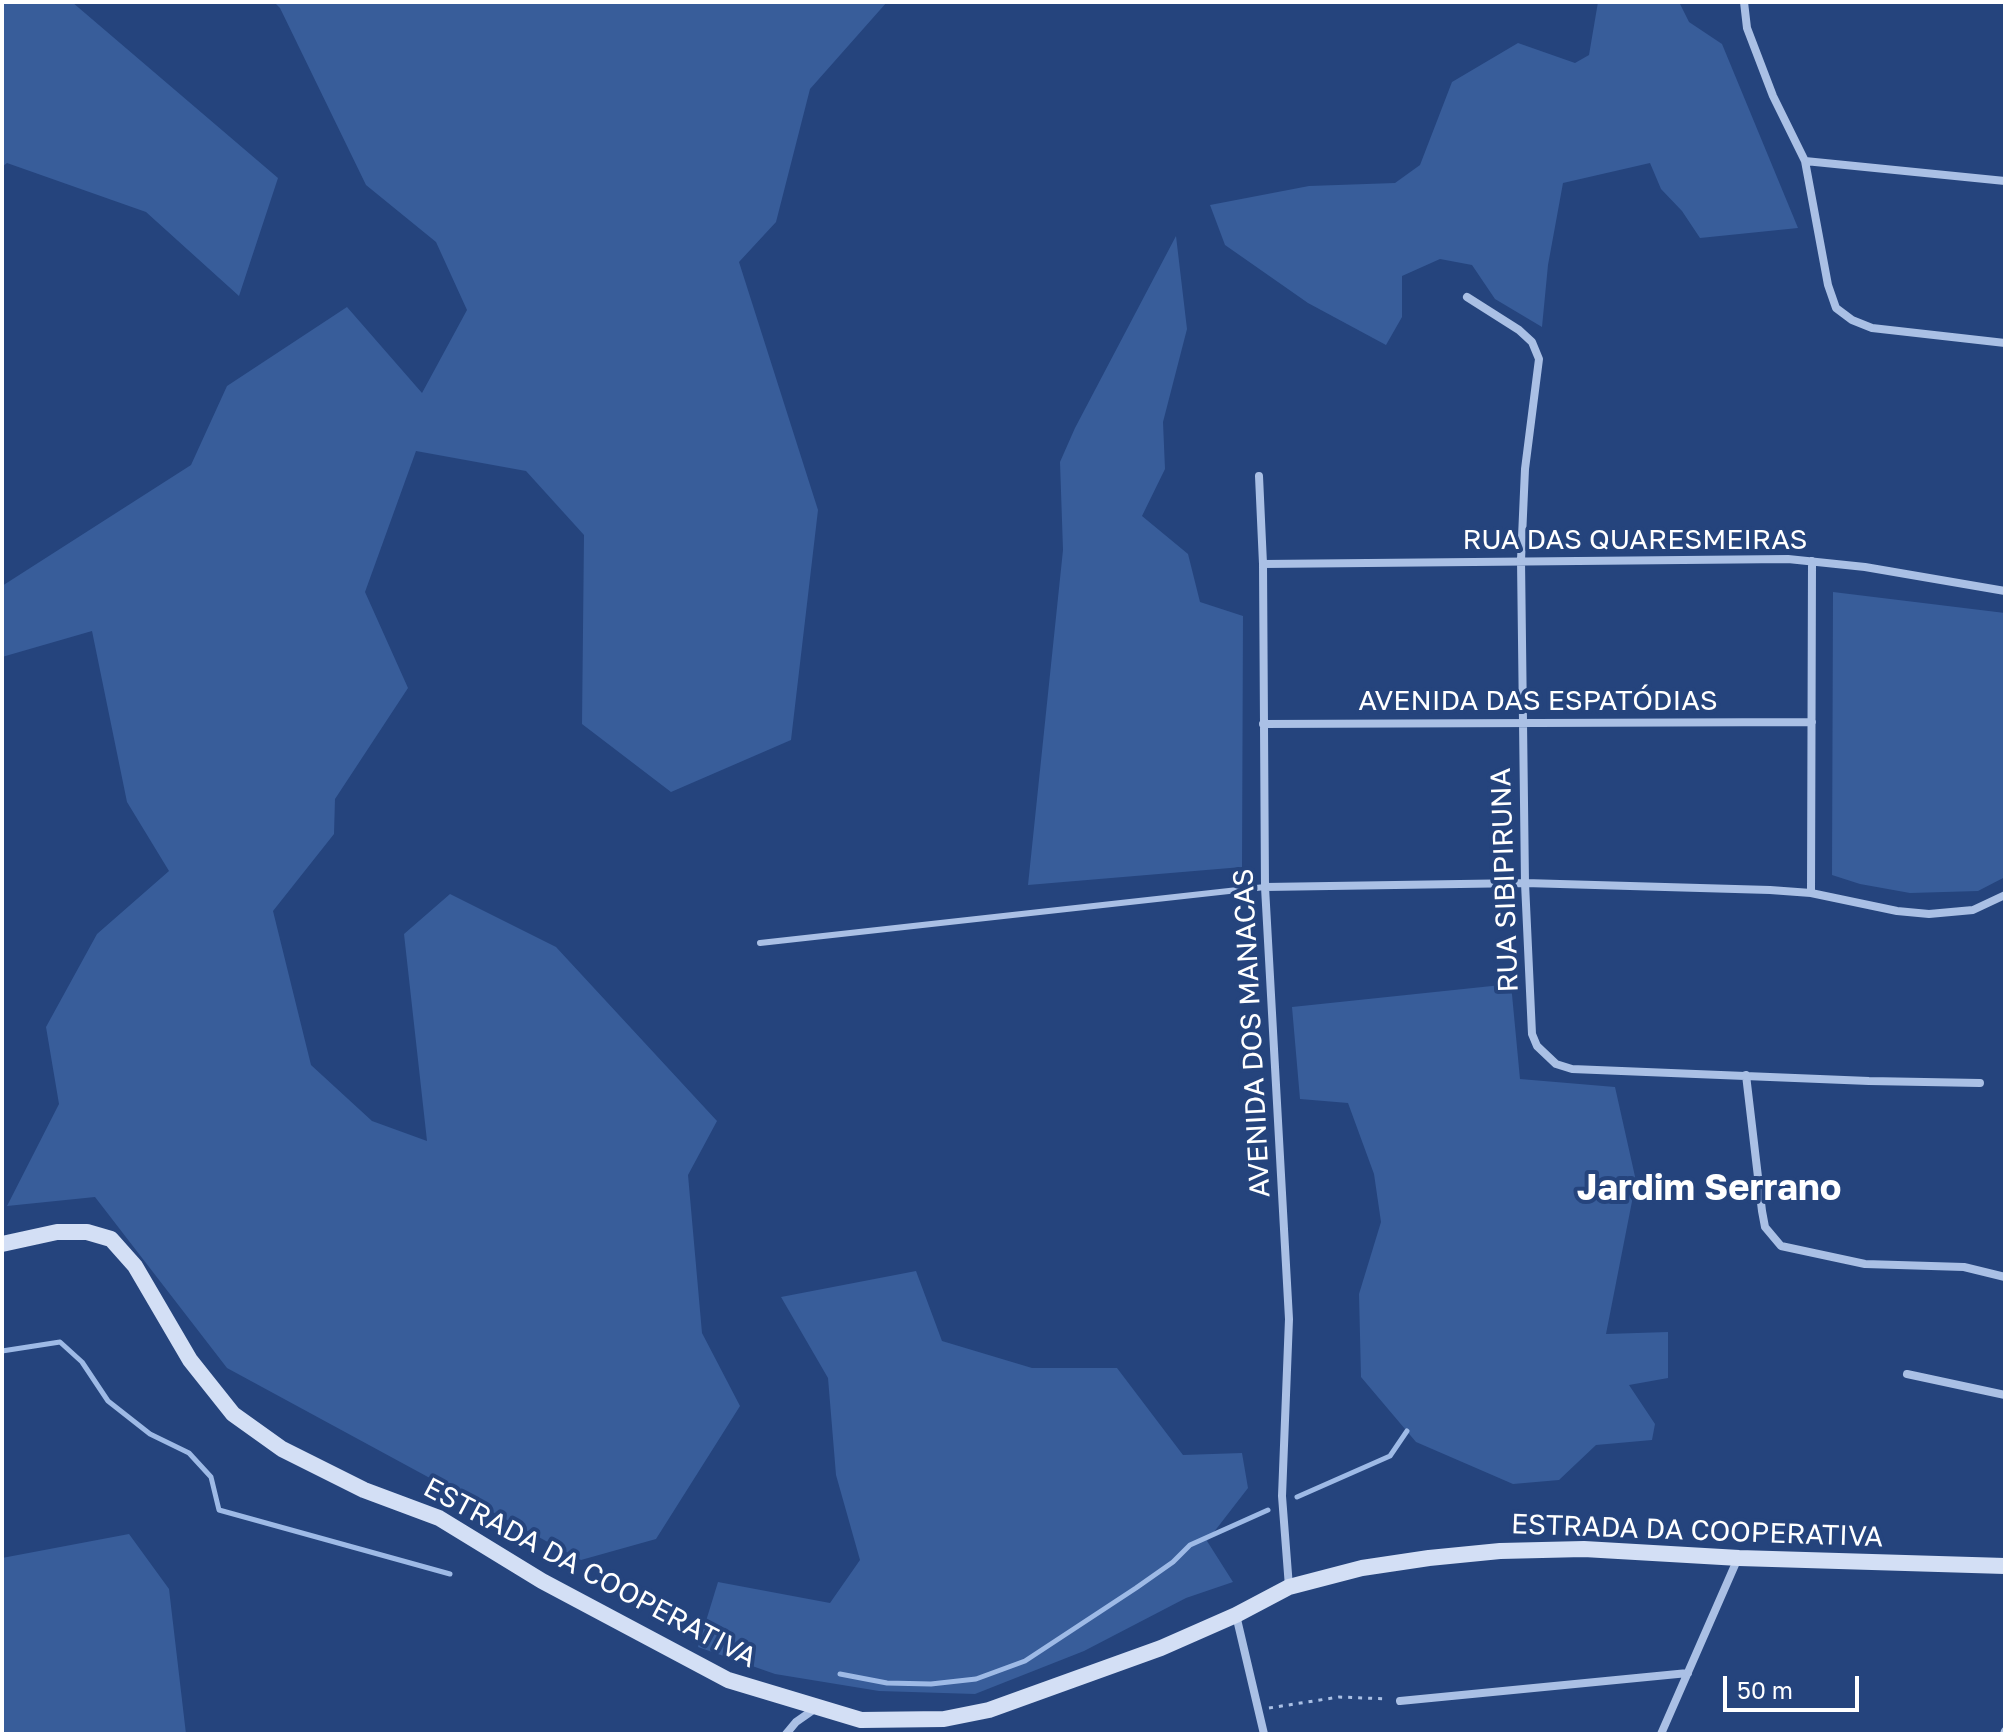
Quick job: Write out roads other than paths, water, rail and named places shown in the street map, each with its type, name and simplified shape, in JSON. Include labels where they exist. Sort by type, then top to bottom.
[{"type":"main road","name":"ESTRADA DA COOPERATIVA","points":[[2,1244],[57,1232],[87,1232],[111,1239],[135,1266],[190,1360],[233,1414],[282,1449],[364,1490],[439,1518],[542,1581],[728,1680],[861,1720],[944,1719],[989,1710],[1161,1648],[1236,1615],[1289,1587],[1362,1568],[1500,1551],[1584,1549],[1739,1558],[2005,1566]]},
{"type":"street","points":[[1744,2],[1747,28],[1773,96],[1805,161],[1828,285],[1836,308],[1843,315],[1872,328],[2005,343]]},
{"type":"street","points":[[1805,161],[2005,181]]},
{"type":"street","name":"RUA SIBIPIRUNA","points":[[1467,297],[1519,330],[1538,351],[1537,382],[1525,469],[1521,560],[1525,883],[1532,1034],[1543,1055],[1556,1064],[1572,1069],[1980,1083]]},
{"type":"street","name":"AVENIDA DOS MANACAS","points":[[1259,476],[1263,564],[1265,887],[1289,1319],[1282,1496],[1289,1587]]},
{"type":"street","name":"RUA DAS QUARESMEIRAS","points":[[1263,564],[1521,560],[1812,561],[2005,591]]},
{"type":"street","points":[[1811,893],[1812,561]]},
{"type":"street","name":"AVENIDA DAS ESPATÓDIAS","points":[[1263,724],[1812,722]]},
{"type":"street","points":[[1265,887],[1525,883],[1811,893],[1897,911],[1929,914],[1973,910],[2005,895]]},
{"type":"street","points":[[1746,1075],[1764,1219],[1772,1238],[1781,1246],[1865,1264],[1964,1267],[2005,1277]]},
{"type":"street","points":[[1907,1374],[2005,1395]]},
{"type":"street","points":[[1661,1734],[1739,1558]]},
{"type":"street","points":[[1236,1615],[1264,1734]]},
{"type":"street","points":[[1400,1701],[1688,1673]]},
{"type":"street","points":[[786,1734],[796,1722],[816,1708]]},
{"type":"lane","points":[[760,943],[1265,887]]},
{"type":"waterway","points":[[2,1351],[60,1342],[82,1362],[108,1401],[150,1434],[189,1453],[211,1477],[219,1510],[450,1574]]},
{"type":"waterway","points":[[1297,1497],[1390,1456],[1407,1431]]},
{"type":"waterway","points":[[840,1674],[887,1683],[931,1684],[976,1679],[1025,1661],[1173,1562],[1190,1545],[1268,1510]]},
{"type":"district","name":"Jardim Serrano","points":[[1709,1189]]}]
